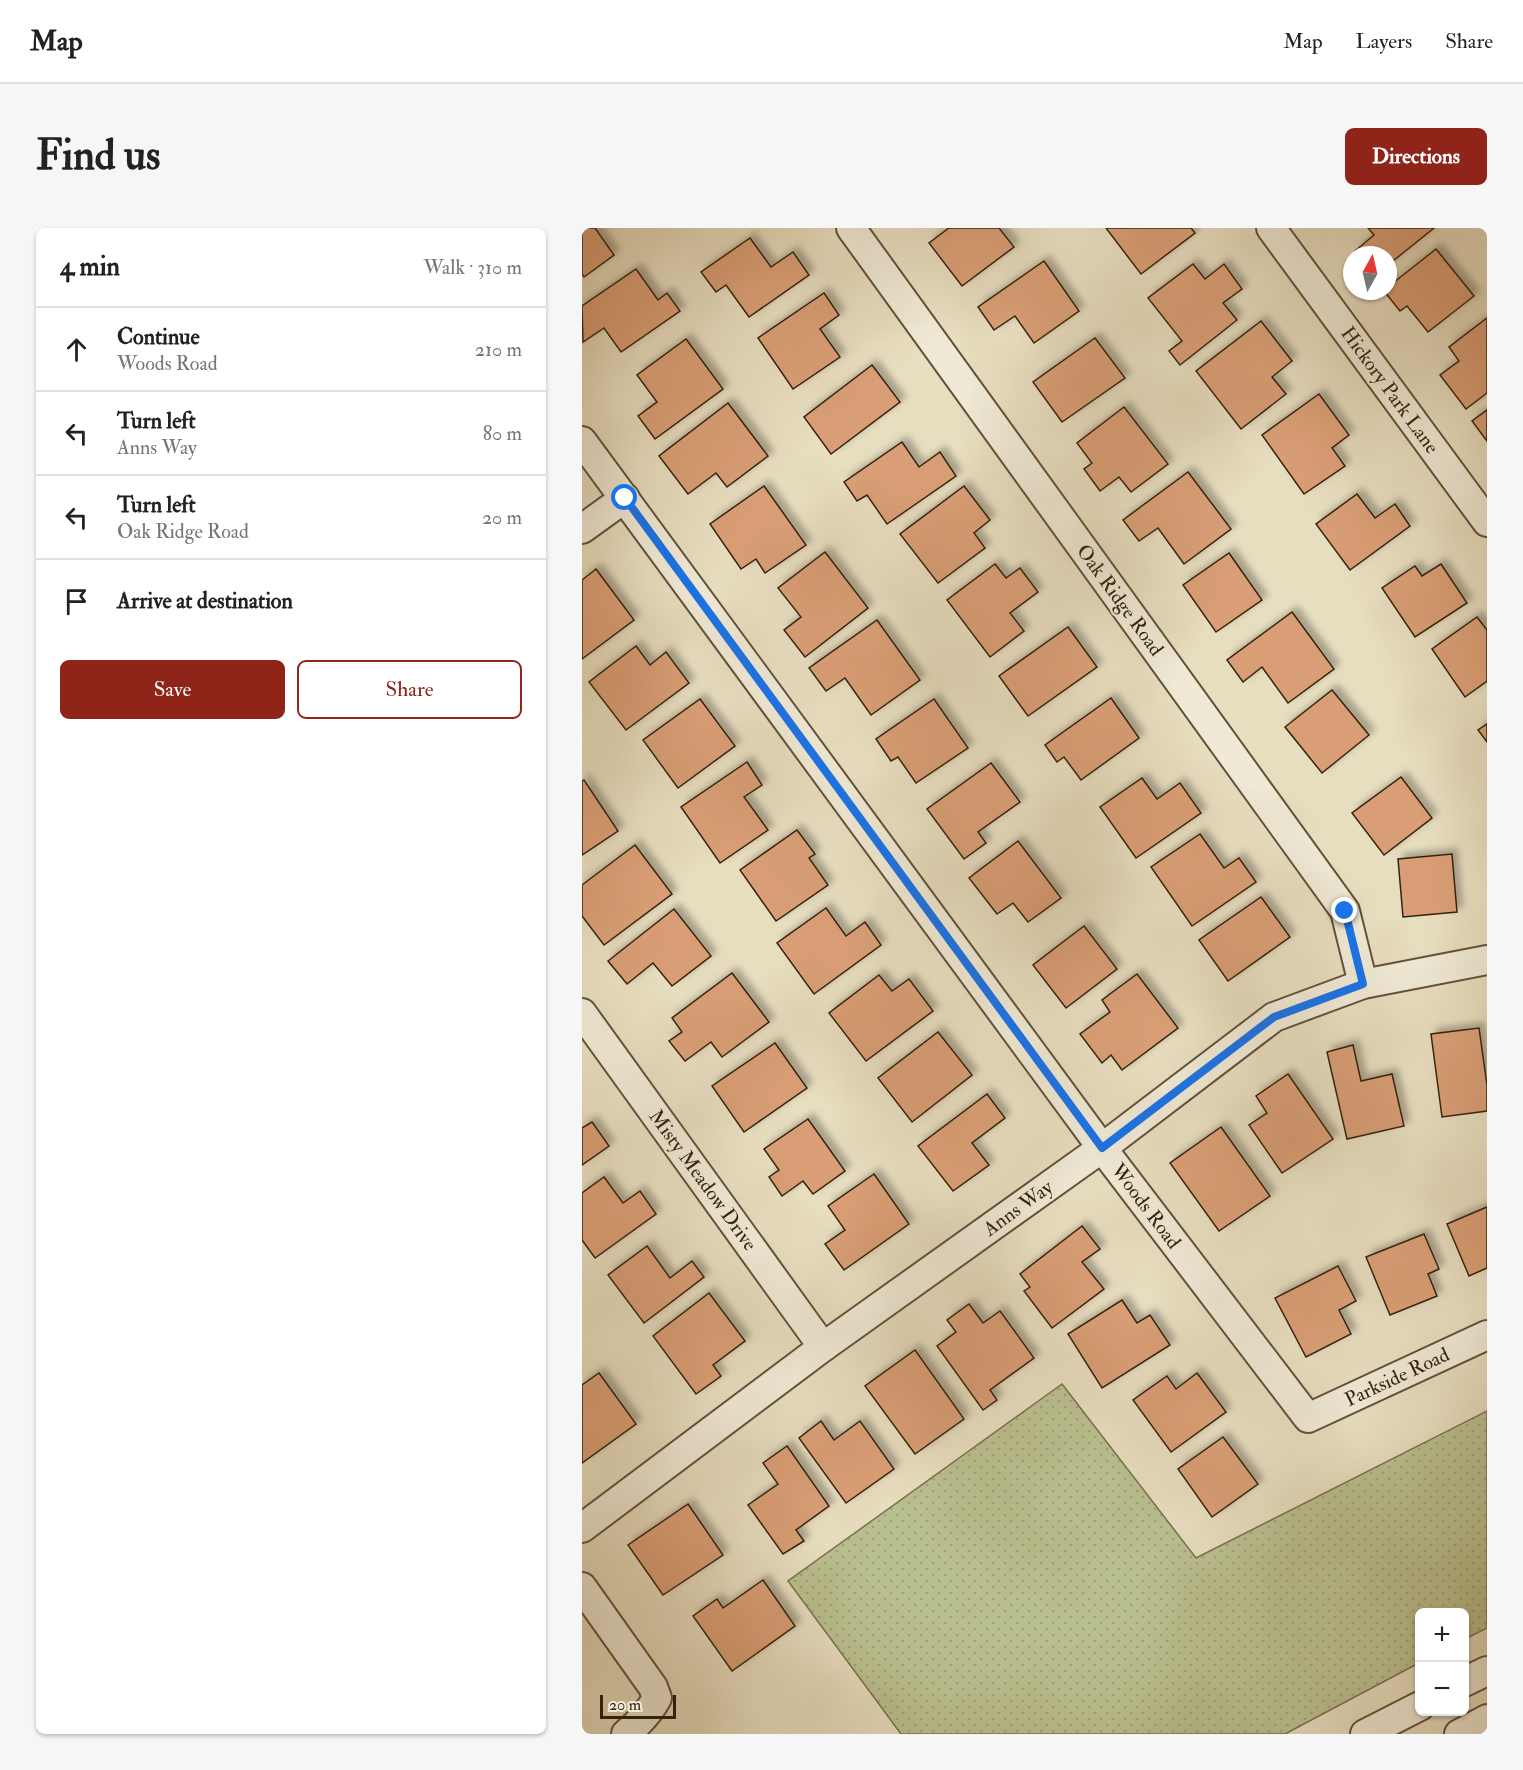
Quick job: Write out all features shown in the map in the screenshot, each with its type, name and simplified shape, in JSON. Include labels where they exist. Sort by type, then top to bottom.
[{"type":"street","name":"Oak Ridge Road","points":[[851,228],[1345,911],[1363,984]]},
{"type":"street","name":"Hickory Park Lane","points":[[1271,228],[1487,522]]},
{"type":"street","name":"Woods Road","points":[[582,441],[1102,1148],[1308,1418]]},
{"type":"street","points":[[582,529],[625,498]]},
{"type":"street","name":"Anns Way","points":[[582,1528],[823,1347],[1102,1148],[1274,1017],[1363,984],[1487,960]]},
{"type":"street","name":"Misty Meadow Drive","points":[[582,1013],[823,1347]]},
{"type":"street","name":"Parkside Road","points":[[1308,1418],[1487,1335]]},
{"type":"street","points":[[582,1587],[645,1674],[657,1698],[640,1722],[626,1734]]},
{"type":"street","points":[[1469,1680],[1487,1671]]},
{"type":"street","points":[[1365,1734],[1415,1708]]},
{"type":"street","points":[[1459,1734],[1487,1719]]},
{"type":"green space","points":[[1062,1384],[1196,1558],[1487,1411],[1487,1628],[1469,1637],[1469,1608],[1415,1608],[1415,1665],[1285,1734],[901,1734],[788,1581]]},
{"type":"building","points":[[582,228],[595,228],[614,255],[584,277],[582,274]]},
{"type":"building","points":[[949,228],[999,228],[1014,247],[962,286],[929,243]]},
{"type":"building","points":[[1106,228],[1191,228],[1195,233],[1141,274]]},
{"type":"building","points":[[1368,228],[1434,228],[1397,258],[1397,246],[1361,246],[1374,235]]},
{"type":"building","points":[[750,238],[771,267],[793,252],[809,275],[749,317],[726,285],[716,292],[701,272]]},
{"type":"building","points":[[1436,249],[1474,296],[1428,332],[1407,306],[1400,311],[1391,300],[1397,300],[1397,280]]},
{"type":"building","points":[[1044,261],[1079,311],[1034,343],[1015,316],[994,330],[978,307]]},
{"type":"building","points":[[1193,264],[1205,279],[1224,264],[1242,289],[1223,303],[1237,320],[1180,365],[1169,351],[1182,341],[1148,298]]},
{"type":"building","points":[[636,269],[658,300],[667,293],[680,311],[621,352],[604,328],[583,342],[582,306]]},
{"type":"building","points":[[824,293],[839,315],[820,329],[840,357],[793,389],[758,338]]},
{"type":"building","points":[[1487,318],[1487,393],[1466,409],[1440,375],[1459,361],[1449,347]]},
{"type":"building","points":[[1261,321],[1292,361],[1272,377],[1286,394],[1241,429],[1196,371]]},
{"type":"building","points":[[1095,338],[1125,378],[1062,422],[1033,382]]},
{"type":"building","points":[[686,339],[723,389],[655,439],[638,416],[657,402],[637,375]]},
{"type":"building","points":[[872,365],[900,402],[831,454],[804,417]]},
{"type":"building","points":[[1319,394],[1349,435],[1332,448],[1345,466],[1304,494],[1262,435]]},
{"type":"building","points":[[728,403],[768,456],[727,487],[716,473],[688,494],[659,456]]},
{"type":"building","points":[[1124,407],[1168,464],[1131,492],[1119,477],[1100,491],[1084,469],[1092,463],[1077,443]]},
{"type":"building","points":[[1487,410],[1487,441],[1472,421]]},
{"type":"building","points":[[902,442],[919,467],[940,452],[956,476],[887,524],[867,495],[857,501],[844,482]]},
{"type":"building","points":[[1188,472],[1231,529],[1184,564],[1158,528],[1139,541],[1123,520]]},
{"type":"building","points":[[764,486],[806,545],[765,573],[756,559],[741,569],[710,524]]},
{"type":"building","points":[[964,486],[990,520],[974,533],[985,548],[938,583],[900,534]]},
{"type":"building","points":[[1357,494],[1375,518],[1395,504],[1410,526],[1350,570],[1316,524]]},
{"type":"building","points":[[825,552],[868,608],[805,657],[784,630],[801,617],[778,588]]},
{"type":"building","points":[[1229,553],[1262,600],[1216,632],[1183,585]]},
{"type":"building","points":[[995,564],[1006,578],[1020,568],[1038,592],[1010,613],[1024,631],[990,657],[947,600]]},
{"type":"building","points":[[1441,564],[1467,603],[1415,637],[1382,588],[1415,566],[1422,576]]},
{"type":"building","points":[[596,569],[634,620],[582,659],[582,580]]},
{"type":"building","points":[[1292,612],[1334,669],[1288,703],[1262,667],[1243,682],[1227,660]]},
{"type":"building","points":[[1477,617],[1487,630],[1487,681],[1465,697],[1432,649]]},
{"type":"building","points":[[877,620],[920,680],[871,715],[845,678],[826,691],[809,668]]},
{"type":"building","points":[[1068,627],[1097,667],[1028,716],[999,676]]},
{"type":"building","points":[[636,646],[650,665],[666,652],[689,683],[626,730],[589,682]]},
{"type":"building","points":[[1332,690],[1369,735],[1322,773],[1285,727]]},
{"type":"building","points":[[1111,698],[1139,738],[1081,780],[1064,757],[1057,762],[1045,745]]},
{"type":"building","points":[[700,699],[735,746],[678,788],[643,740]]},
{"type":"building","points":[[934,699],[968,748],[916,783],[898,757],[891,761],[876,739]]},
{"type":"building","points":[[1487,724],[1487,742],[1478,730]]},
{"type":"building","points":[[747,762],[762,785],[744,797],[768,830],[720,863],[681,807]]},
{"type":"building","points":[[991,763],[1020,802],[978,832],[986,843],[964,859],[927,809]]},
{"type":"building","points":[[1401,777],[1432,818],[1384,855],[1352,813]]},
{"type":"building","points":[[1142,778],[1157,799],[1180,783],[1201,813],[1136,858],[1100,807]]},
{"type":"building","points":[[584,780],[618,831],[582,855],[582,781]]},
{"type":"building","points":[[797,830],[815,854],[809,858],[828,885],[776,921],[740,870]]},
{"type":"building","points":[[1200,834],[1224,868],[1239,858],[1256,882],[1192,926],[1151,867]]},
{"type":"building","points":[[1018,841],[1061,898],[1028,922],[1013,903],[997,914],[969,878]]},
{"type":"building","points":[[635,845],[672,894],[604,945],[582,916],[582,885]]},
{"type":"building","points":[[1452,854],[1457,912],[1403,917],[1398,859]]},
{"type":"building","points":[[1261,897],[1290,937],[1228,981],[1199,940]]},
{"type":"building","points":[[826,908],[846,936],[865,922],[881,945],[814,994],[777,943]]},
{"type":"building","points":[[674,909],[711,956],[672,986],[653,963],[627,984],[608,961]]},
{"type":"building","points":[[1084,926],[1117,969],[1066,1008],[1033,965]]},
{"type":"building","points":[[732,973],[769,1022],[722,1057],[711,1042],[685,1061],[669,1041],[682,1032],[672,1018]]},
{"type":"building","points":[[1137,974],[1178,1028],[1122,1070],[1111,1055],[1102,1063],[1080,1034],[1110,1012],[1102,1000]]},
{"type":"building","points":[[879,975],[892,991],[909,979],[933,1011],[866,1061],[829,1013]]},
{"type":"building","points":[[1479,1028],[1487,1085],[1487,1111],[1442,1117],[1431,1034]]},
{"type":"building","points":[[938,1032],[972,1075],[912,1122],[878,1078]]},
{"type":"building","points":[[775,1043],[807,1088],[744,1132],[712,1086]]},
{"type":"building","points":[[1353,1045],[1361,1081],[1392,1074],[1404,1126],[1347,1139],[1327,1052]]},
{"type":"building","points":[[1288,1074],[1333,1139],[1282,1173],[1249,1125],[1267,1113],[1256,1096]]},
{"type":"building","points":[[987,1094],[1005,1118],[972,1143],[989,1165],[953,1191],[918,1146]]},
{"type":"building","points":[[808,1119],[845,1171],[813,1194],[803,1181],[782,1196],[769,1177],[779,1170],[764,1149]]},
{"type":"building","points":[[592,1122],[609,1146],[582,1165],[582,1128]]},
{"type":"building","points":[[1221,1127],[1270,1196],[1219,1231],[1170,1163]]},
{"type":"building","points":[[874,1174],[909,1224],[844,1270],[825,1244],[845,1230],[828,1206]]},
{"type":"building","points":[[604,1177],[623,1203],[640,1191],[656,1214],[595,1258],[582,1240],[582,1193]]},
{"type":"building","points":[[1487,1207],[1487,1268],[1469,1276],[1447,1224]]},
{"type":"building","points":[[1082,1226],[1100,1249],[1082,1262],[1104,1289],[1052,1328],[1024,1291],[1030,1287],[1020,1274]]},
{"type":"building","points":[[1424,1234],[1439,1269],[1428,1274],[1437,1296],[1390,1315],[1366,1257]]},
{"type":"building","points":[[647,1246],[670,1278],[692,1261],[704,1277],[644,1323],[608,1275]]},
{"type":"building","points":[[1338,1266],[1356,1301],[1339,1310],[1351,1334],[1306,1357],[1275,1298]]},
{"type":"building","points":[[709,1293],[745,1341],[713,1365],[721,1376],[696,1394],[653,1336]]},
{"type":"building","points":[[1122,1300],[1137,1323],[1150,1315],[1170,1345],[1102,1388],[1068,1334]]},
{"type":"building","points":[[969,1304],[983,1323],[1000,1311],[1034,1358],[990,1390],[997,1400],[983,1410],[937,1346],[956,1332],[947,1320]]},
{"type":"building","points":[[915,1350],[964,1419],[915,1454],[865,1386]]},
{"type":"building","points":[[599,1373],[636,1424],[582,1463],[582,1385]]},
{"type":"building","points":[[1197,1373],[1226,1412],[1171,1452],[1133,1400],[1167,1376],[1176,1389]]},
{"type":"building","points":[[821,1421],[834,1440],[860,1421],[894,1469],[846,1503],[799,1438]]},
{"type":"building","points":[[1223,1437],[1258,1484],[1212,1517],[1178,1469]]},
{"type":"building","points":[[787,1446],[829,1506],[796,1530],[804,1541],[783,1554],[748,1505],[778,1484],[763,1463]]},
{"type":"building","points":[[688,1504],[723,1555],[663,1595],[628,1545]]},
{"type":"building","points":[[763,1580],[795,1626],[732,1671],[693,1616],[717,1599],[723,1608]]},
{"type":"route","points":[[625,498],[1102,1148],[1274,1017],[1363,984],[1345,911]]}]
